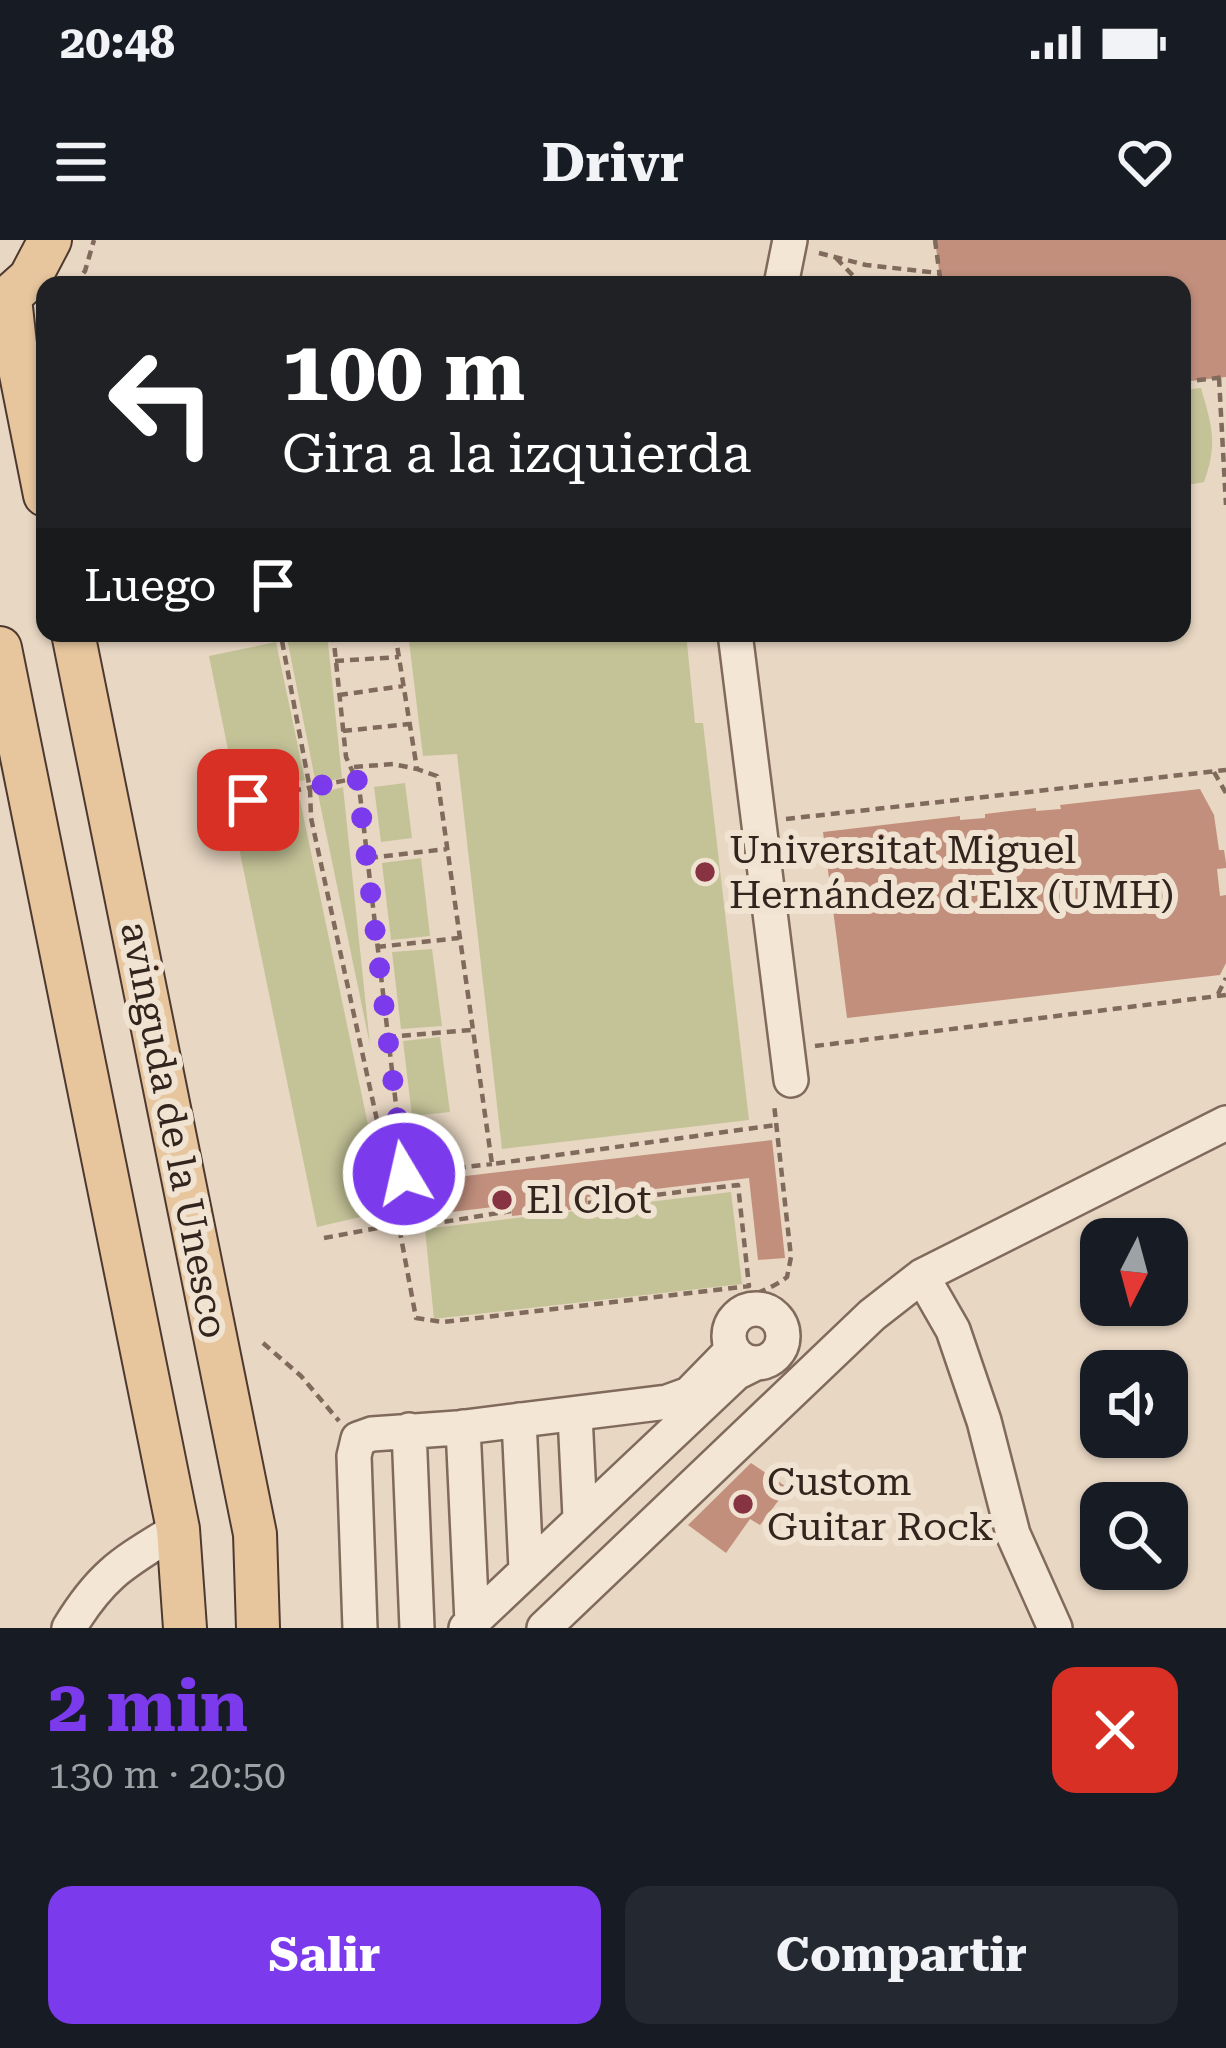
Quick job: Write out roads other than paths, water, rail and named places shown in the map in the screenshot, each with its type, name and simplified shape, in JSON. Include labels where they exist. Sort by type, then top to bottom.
[{"type":"main road","points":[[36,450],[5,302],[30,278],[50,240]]},
{"type":"main road","name":"avinguda de la Unesco","points":[[75,642],[255,1534],[258,1628]]},
{"type":"main road","name":"avinguda de la Unesco","points":[[0,648],[178,1529],[185,1628]]},
{"type":"street","points":[[786,276],[803,244]]},
{"type":"street","points":[[794,276],[803,244]]},
{"type":"street","points":[[736,642],[792,1072],[746,642]]},
{"type":"street","points":[[544,1628],[872,1315],[922,1276],[1226,1123]]},
{"type":"street","points":[[922,1276],[953,1330],[984,1421],[1013,1534],[1055,1628]]},
{"type":"street","points":[[745,1352],[802,1383]]},
{"type":"street","points":[[360,1628],[354,1456],[358,1439],[630,1408],[689,1394],[745,1352]]},
{"type":"street","points":[[469,1625],[736,1373],[745,1352]]},
{"type":"street","points":[[630,1408],[633,1468]]},
{"type":"street","points":[[575,1415],[580,1517]]},
{"type":"street","points":[[519,1420],[526,1569]]},
{"type":"street","points":[[463,1427],[469,1625]]},
{"type":"street","points":[[409,1430],[417,1628]]},
{"type":"street","points":[[69,1628],[106,1577],[133,1554],[178,1529]]},
{"type":"place","name":"Universitat Miguel Hernández d'Elx (UMH)","points":[[705,872]]},
{"type":"place","name":"El Clot","points":[[502,1200]]},
{"type":"place","name":"Custom Guitar Rock","points":[[743,1504]]}]
